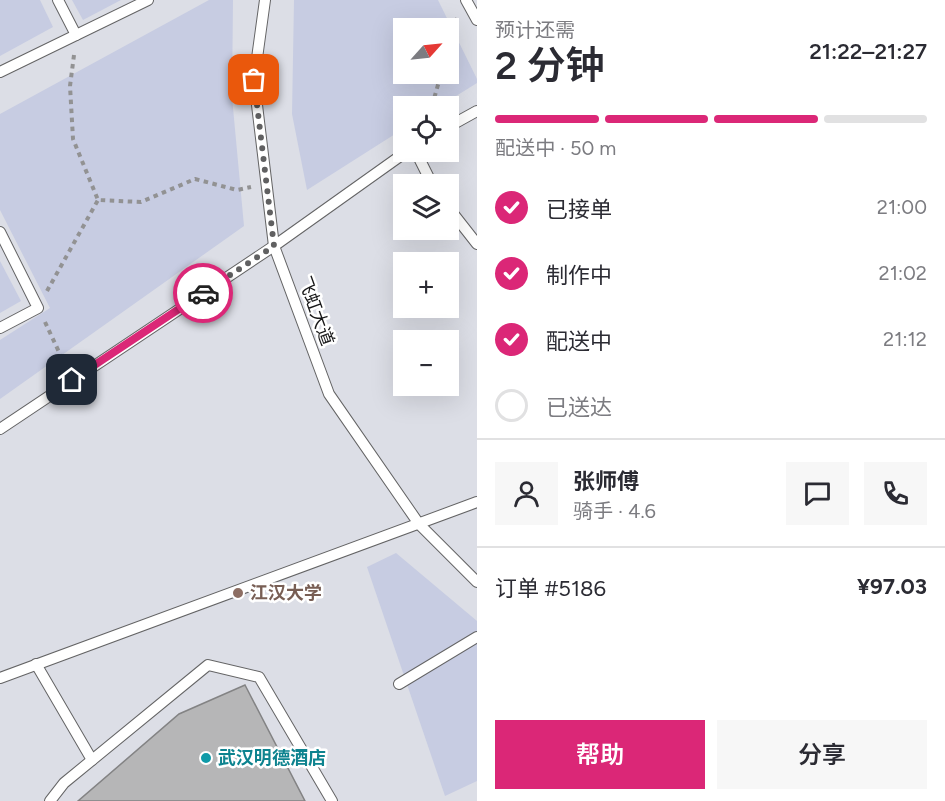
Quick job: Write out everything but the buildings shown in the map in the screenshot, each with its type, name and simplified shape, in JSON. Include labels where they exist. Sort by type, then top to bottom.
[{"type":"lane","points":[[58,0],[76,35]]},
{"type":"lane","points":[[0,72],[148,0]]},
{"type":"lane","name":"飞虹大道","points":[[265,0],[254,80],[274,246],[329,394],[419,524],[477,582]]},
{"type":"lane","points":[[466,0],[477,20]]},
{"type":"lane","points":[[459,121],[477,111]]},
{"type":"lane","points":[[0,429],[274,246],[393,161]]},
{"type":"lane","points":[[459,221],[477,244]]},
{"type":"lane","points":[[0,232],[38,308],[0,328]]},
{"type":"lane","points":[[0,678],[477,502]]},
{"type":"lane","points":[[399,684],[477,637]]},
{"type":"lane","points":[[36,664],[92,760]]},
{"type":"lane","points":[[50,801],[64,783],[208,665],[260,677],[332,801]]},
{"type":"path","points":[[456,18],[459,9]]},
{"type":"path","points":[[76,35],[70,86],[73,139],[98,200]]},
{"type":"path","points":[[98,200],[141,202],[195,178],[237,189],[267,184]]},
{"type":"path","points":[[72,380],[38,308],[98,200]]},
{"type":"shaded area","name":"江汉大学","points":[[0,0],[477,0],[477,801],[0,801]]},
{"type":"shaded area","points":[[0,0],[40,0],[53,27],[0,56]]},
{"type":"shaded area","points":[[72,0],[121,0],[83,20]]},
{"type":"shaded area","points":[[209,0],[233,0],[232,97],[244,226],[0,399],[0,340],[50,308],[0,210],[0,114]]},
{"type":"shaded area","points":[[294,0],[438,0],[447,18],[393,18],[393,84],[459,84],[459,43],[477,83],[456,96],[393,96],[393,135],[307,190],[292,114]]},
{"type":"shaded area","points":[[0,261],[21,301],[0,313]]},
{"type":"shaded area","points":[[396,553],[477,621],[477,781],[445,796],[367,567]]},
{"type":"way so far","points":[[203,293],[274,246],[254,80]]},
{"type":"place","name":"江汉大学","points":[[238,593]]},
{"type":"place","name":"武汉明德酒店","points":[[206,758]]},
{"type":"route","points":[[72,380],[203,293]]}]
